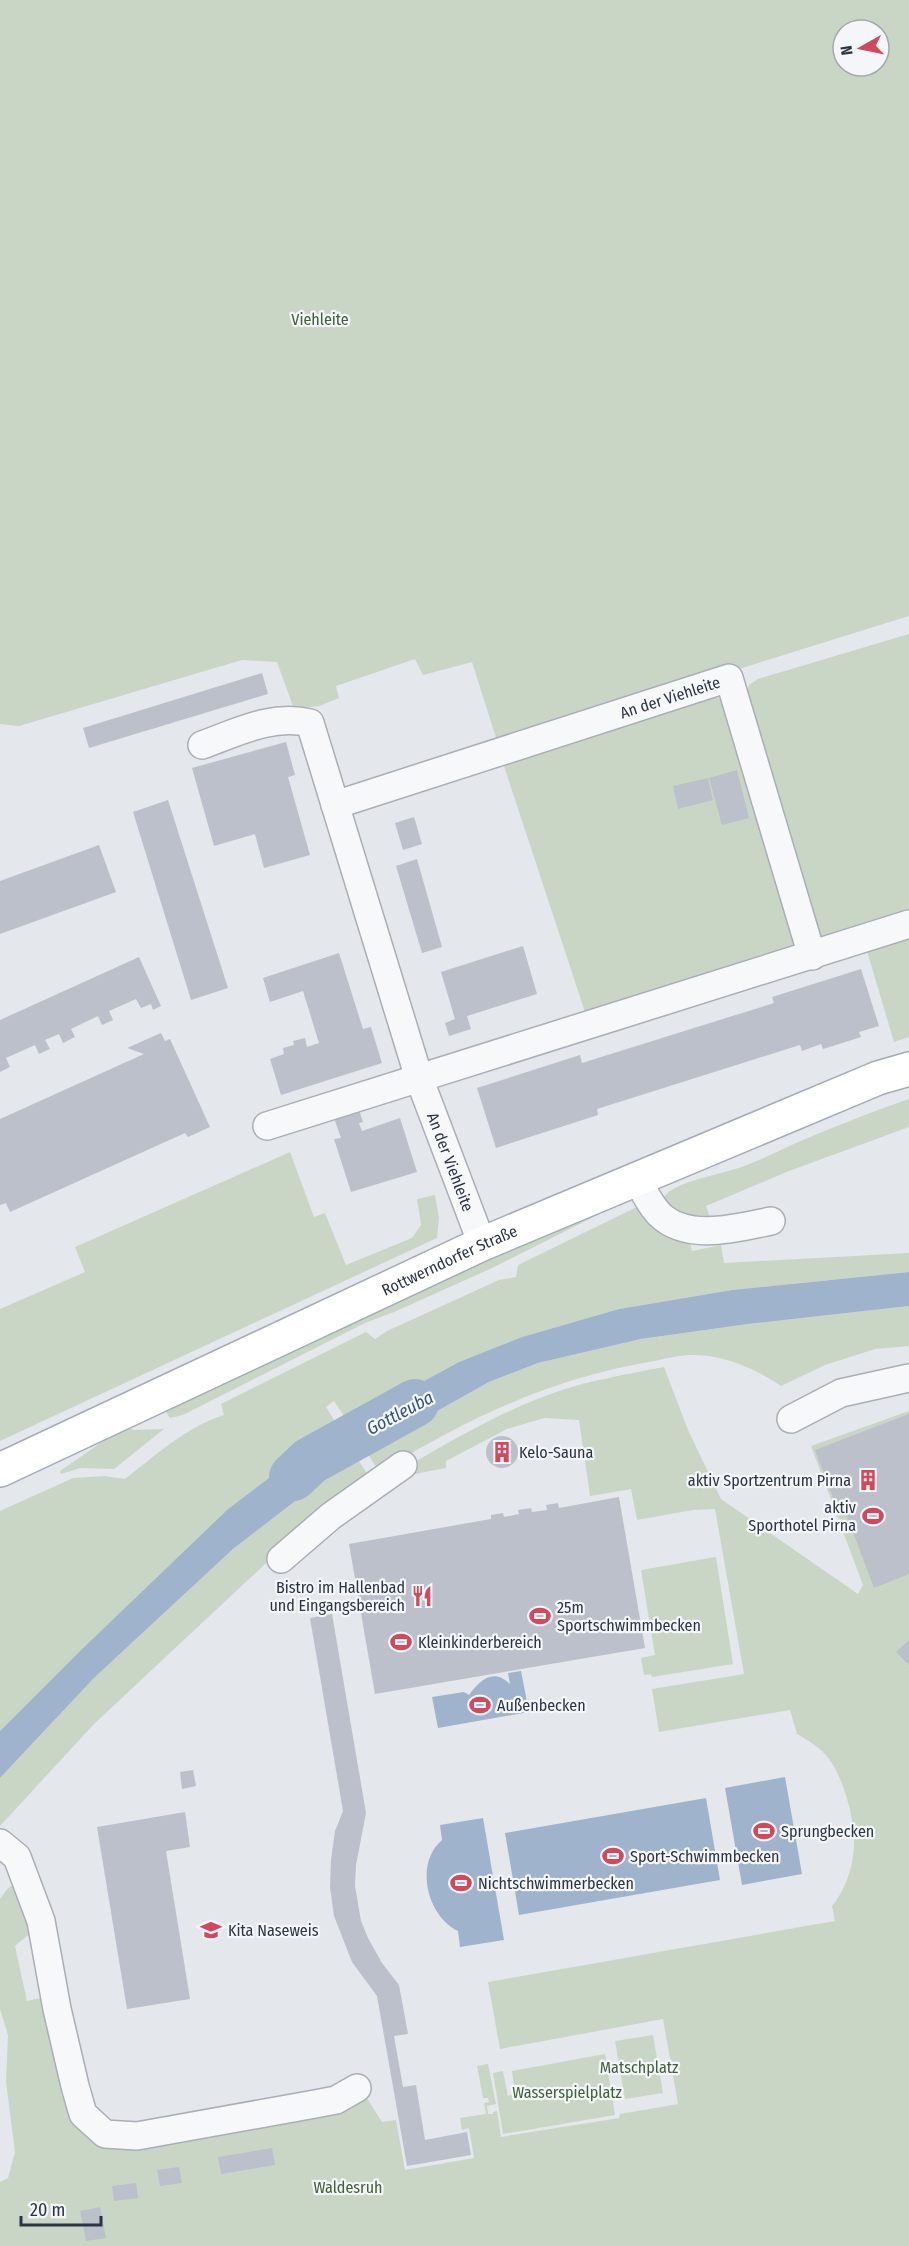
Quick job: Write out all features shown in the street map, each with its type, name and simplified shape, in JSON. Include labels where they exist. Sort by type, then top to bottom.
[{"type":"main road","name":"Rottwerndorfer Straße","points":[[0,1470],[482,1244],[878,1078],[909,1069]]},
{"type":"street","name":"An der Viehleite","points":[[335,805],[729,678],[812,956]]},
{"type":"street","name":"An der Viehleite","points":[[202,745],[271,720],[295,719],[310,723],[419,1078],[482,1244]]},
{"type":"street","points":[[267,1126],[909,924]]},
{"type":"street","points":[[637,1178],[646,1196],[661,1215],[681,1226],[694,1230],[718,1230],[771,1221]]},
{"type":"street","points":[[791,1419],[841,1393],[909,1378]]},
{"type":"street","points":[[281,1559],[331,1516],[403,1465]]},
{"type":"street","points":[[9,1850],[41,1921],[59,2020],[83,2114],[105,2134],[137,2136],[304,2106],[336,2100],[357,2088]]},
{"type":"green space","name":"Viehleite","points":[[0,0],[909,0],[909,616],[498,744],[472,662],[423,675],[415,659],[336,686],[339,698],[319,706],[294,709],[277,662],[242,660],[19,726],[0,724]]},
{"type":"green space","points":[[909,634],[909,912],[816,941],[746,696],[749,685],[758,679]]},
{"type":"green space","points":[[699,696],[715,697],[728,702],[800,945],[585,1012],[502,760]]},
{"type":"green space","points":[[909,938],[909,1037],[894,1042],[867,951]]},
{"type":"green space","points":[[909,1099],[909,1127],[789,1171],[706,1206],[711,1220],[686,1219],[665,1201],[664,1197],[669,1192],[685,1184],[751,1164],[796,1143]]},
{"type":"green space","points":[[290,1152],[314,1217],[325,1213],[346,1265],[412,1238],[421,1225],[417,1199],[435,1195],[439,1218],[437,1238],[0,1441],[0,1309],[85,1272],[75,1247]]},
{"type":"green space","points":[[627,1200],[490,1269],[365,1323],[183,1415],[170,1418],[164,1409],[445,1278]]},
{"type":"green space","points":[[639,1206],[689,1239],[692,1251],[721,1245],[724,1263],[909,1253],[909,1272],[732,1290],[619,1309],[522,1337],[459,1362],[348,1422],[334,1401],[326,1407],[339,1428],[228,1509],[0,1731],[0,1511],[73,1478],[104,1476],[125,1479],[184,1434],[224,1415],[221,1404],[366,1332],[375,1339],[387,1331],[499,1280],[516,1277],[518,1265]]},
{"type":"green space","points":[[909,1306],[909,1346],[875,1349],[825,1365],[781,1386],[750,1368],[727,1360],[704,1355],[680,1356],[606,1371],[538,1392],[474,1420],[379,1472],[366,1451],[489,1382],[538,1363],[641,1339],[748,1324]]},
{"type":"green space","name":"Waldesruh","points":[[664,1367],[688,1430],[721,1499],[858,1594],[863,1585],[811,1446],[909,1411],[909,2246],[0,2246],[0,2182],[8,2178],[15,2152],[6,2082],[8,2035],[0,2009],[0,1899],[14,1884],[33,1931],[15,1946],[27,2001],[49,1996],[92,2137],[363,2092],[382,2122],[396,2120],[405,2170],[474,2158],[469,2128],[462,2130],[460,2118],[486,2114],[484,2103],[489,2102],[488,2098],[483,2098],[477,2066],[488,2064],[496,2104],[487,2106],[488,2114],[497,2111],[501,2137],[619,2118],[620,2114],[678,2104],[663,2019],[500,2049],[488,1982],[835,1921],[832,1906],[845,1885],[853,1859],[854,1833],[850,1811],[834,1767],[822,1751],[797,1734],[790,1710],[659,1732],[652,1689],[744,1674],[715,1509],[693,1510],[637,1520],[631,1489],[590,1496],[579,1420],[544,1418],[507,1429],[446,1461],[446,1468],[405,1476],[403,1469],[516,1408],[583,1384]]},
{"type":"green space","points":[[125,1426],[134,1430],[164,1429],[114,1469],[80,1468],[61,1474],[60,1471]]},
{"type":"green space","points":[[355,1455],[370,1478],[278,1552],[94,1724],[0,1826],[0,1778],[94,1678],[233,1549]]},
{"type":"green space","points":[[716,1557],[733,1664],[652,1677],[651,1674],[644,1675],[641,1658],[655,1655],[641,1570]]},
{"type":"green space","name":"Matschplatz","points":[[653,2035],[663,2093],[625,2099],[615,2041]]},
{"type":"green space","name":"Wasserspielplatz","points":[[605,2054],[615,2115],[503,2134],[493,2073],[503,2071],[508,2096],[515,2094],[512,2071]]},
{"type":"water","points":[[909,1272],[909,1306],[748,1324],[641,1339],[538,1363],[489,1382],[366,1451],[348,1422],[459,1362],[522,1337],[619,1309],[732,1290]]},
{"type":"water","points":[[339,1428],[355,1455],[233,1549],[94,1678],[0,1778],[0,1731],[228,1509]]},
{"type":"water","name":"Außenbecken","points":[[521,1671],[529,1712],[438,1728],[432,1697],[464,1692],[469,1695],[477,1685],[492,1676],[504,1679],[510,1684],[508,1673]]},
{"type":"water","name":"Sprungbecken","points":[[785,1777],[802,1874],[742,1885],[725,1788]]},
{"type":"water","name":"Sport-Schwimmbecken","points":[[706,1798],[720,1880],[519,1915],[505,1833]]},
{"type":"water","name":"Nichtschwimmerbecken","points":[[483,1818],[504,1940],[460,1947],[458,1931],[438,1914],[432,1902],[428,1889],[428,1862],[433,1850],[442,1840],[440,1825]]},
{"type":"building","points":[[262,673],[268,694],[89,748],[83,728]]},
{"type":"building","points":[[286,742],[295,775],[288,777],[310,855],[264,868],[255,834],[214,846],[192,768]]},
{"type":"building","points":[[737,770],[749,818],[722,825],[709,778]]},
{"type":"building","points":[[708,778],[713,800],[678,809],[673,786]]},
{"type":"building","points":[[168,800],[228,988],[191,1000],[133,812]]},
{"type":"building","points":[[414,817],[422,844],[403,850],[395,823]]},
{"type":"building","points":[[99,845],[116,892],[0,934],[0,881]]},
{"type":"building","points":[[417,859],[442,947],[422,953],[396,866]]},
{"type":"building","points":[[523,946],[537,994],[467,1016],[471,1029],[449,1036],[445,1023],[455,1019],[441,972]]},
{"type":"building","points":[[339,953],[363,1029],[371,1027],[382,1063],[281,1095],[270,1059],[284,1054],[283,1048],[294,1045],[293,1041],[305,1038],[307,1047],[319,1043],[303,991],[270,1002],[263,978]]},
{"type":"building","points":[[139,957],[161,1006],[153,1010],[151,1004],[141,1008],[136,999],[109,1011],[113,1020],[102,1025],[98,1016],[71,1029],[75,1037],[63,1043],[59,1034],[45,1040],[50,1049],[39,1054],[35,1045],[6,1058],[10,1067],[0,1072],[0,1020]]},
{"type":"building","points":[[861,969],[879,1026],[859,1032],[861,1037],[823,1049],[821,1044],[802,1051],[800,1045],[597,1109],[598,1115],[496,1148],[477,1088],[580,1055],[582,1063],[774,1003],[772,997]]},
{"type":"building","points":[[161,1033],[165,1041],[170,1039],[210,1127],[188,1137],[185,1133],[10,1212],[6,1203],[0,1205],[0,1119],[144,1054],[127,1048]]},
{"type":"building","points":[[359,1110],[363,1122],[359,1123],[362,1131],[400,1118],[417,1172],[351,1192],[334,1139],[341,1138],[334,1118]]},
{"type":"building","name":"aktiv Sporthotel Pirna","points":[[909,1414],[909,1574],[874,1588],[845,1511],[839,1513],[815,1450]]},
{"type":"building","name":"Kelo-Sauna","points":[[502,1436],[513,1441],[518,1452],[513,1463],[502,1468],[491,1463],[486,1452],[491,1441]]},
{"type":"building","points":[[619,1497],[645,1648],[375,1694],[349,1544],[491,1519],[491,1515],[503,1513],[504,1517],[519,1514],[518,1510],[531,1508],[532,1512],[547,1510],[546,1505],[558,1503],[559,1508]]},
{"type":"building","points":[[332,1614],[366,1813],[356,1865],[355,1886],[361,1921],[368,1938],[382,1963],[399,1985],[408,2034],[394,2036],[403,2087],[416,2085],[425,2140],[467,2132],[471,2155],[407,2166],[377,1996],[352,1962],[334,1916],[330,1887],[331,1860],[335,1831],[343,1811],[310,1618]]},
{"type":"building","points":[[909,1640],[909,1665],[896,1652]]},
{"type":"building","points":[[193,1770],[196,1786],[182,1789],[180,1772]]},
{"type":"building","points":[[185,1812],[190,1847],[166,1851],[190,1999],[127,2009],[97,1827]]},
{"type":"building","points":[[272,2148],[275,2165],[221,2174],[218,2157]]},
{"type":"building","points":[[179,2167],[182,2183],[160,2186],[157,2170]]},
{"type":"building","points":[[136,2183],[138,2198],[114,2201],[112,2186]]},
{"type":"building","points":[[100,2207],[106,2238],[86,2241],[80,2211]]},
{"type":"waterway","name":"Gottleuba","points":[[293,1477],[310,1461],[415,1403]]},
{"type":"place","name":"Kelo-Sauna","points":[[502,1452]]},
{"type":"place","name":"aktiv Sportzentrum Pirna","points":[[868,1480]]},
{"type":"place","name":"aktiv Sporthotel Pirna","points":[[873,1516]]},
{"type":"place","name":"Bistro im Hallenbad und Eingangsbereich","points":[[422,1596]]},
{"type":"place","name":"25m Sportschwimmbecken","points":[[540,1616]]},
{"type":"place","name":"Kleinkinderbereich","points":[[401,1642]]},
{"type":"place","name":"Außenbecken","points":[[480,1705]]},
{"type":"place","name":"Sprungbecken","points":[[764,1831]]},
{"type":"place","name":"Sport-Schwimmbecken","points":[[613,1856]]},
{"type":"place","name":"Nichtschwimmerbecken","points":[[461,1883]]},
{"type":"place","name":"Kita Naseweis","points":[[211,1930]]}]
